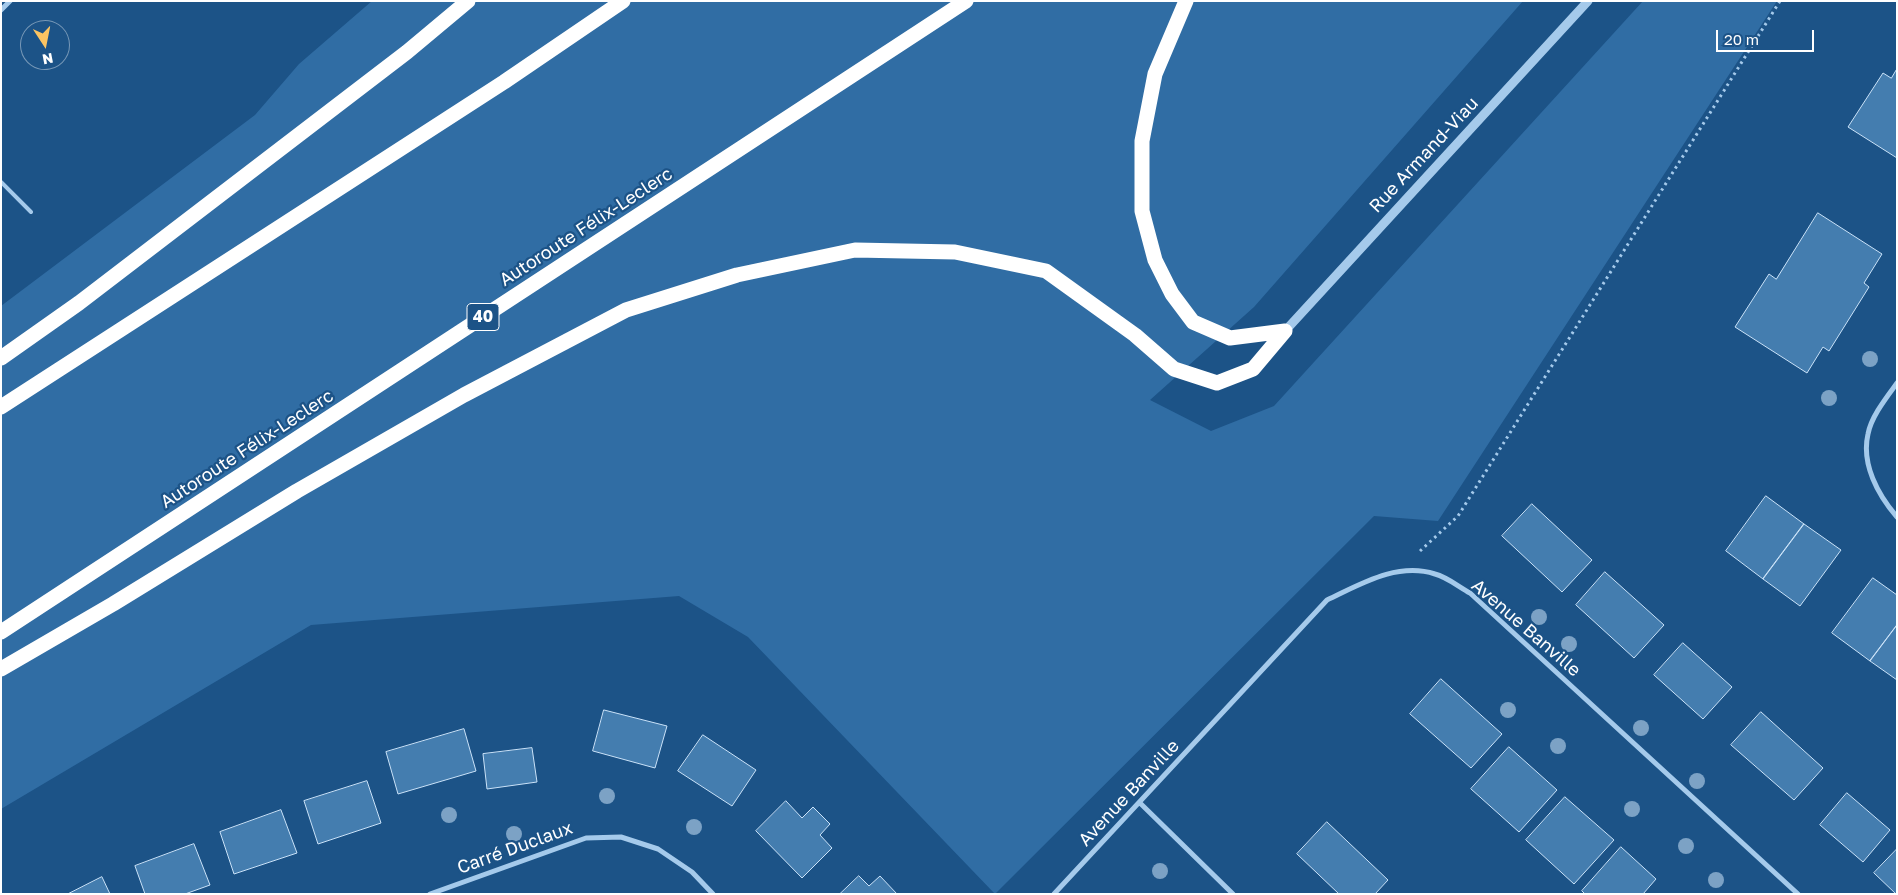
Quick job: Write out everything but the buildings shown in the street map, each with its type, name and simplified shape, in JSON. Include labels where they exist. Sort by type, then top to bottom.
[{"type":"highway","points":[[1,358],[79,304],[407,52],[468,1]]},
{"type":"highway","points":[[1,407],[504,82],[622,1]]},
{"type":"highway","name":"Autoroute Félix-Leclerc","points":[[1,632],[966,1]]},
{"type":"highway","points":[[1186,1],[1155,74],[1142,141],[1142,211],[1155,260],[1172,294],[1193,322],[1230,338],[1285,330]]},
{"type":"highway","points":[[1,669],[113,604],[297,491],[464,395],[626,310],[737,275],[855,250],[955,252],[1046,272],[1135,335],[1174,369],[1217,382],[1253,370],[1285,330]]},
{"type":"street","points":[[1,10],[10,1]]},
{"type":"street","name":"Rue Armand-Viau","points":[[1285,330],[1588,1]]},
{"type":"street","points":[[1897,384],[1884,401],[1868,434],[1868,461],[1875,488],[1897,517]]},
{"type":"street","name":"Avenue Banville","points":[[1054,894],[1327,600],[1365,582],[1398,570],[1435,574],[1470,592],[1798,894]]},
{"type":"street","points":[[1140,803],[1233,894]]},
{"type":"street","name":"Carré Duclaux","points":[[430,894],[586,838],[621,837],[658,849],[692,872],[713,894]]},
{"type":"lane","points":[[1,182],[31,212]]},
{"type":"path","points":[[1398,570],[1458,516],[1780,1]]},
{"type":"shaded area","points":[[372,1],[1523,1],[1254,307],[1150,400],[1211,431],[1274,406],[1643,1],[1777,1],[1438,521],[1374,516],[995,894],[748,637],[679,596],[311,625],[1,809],[1,306],[255,115],[299,64]]}]
